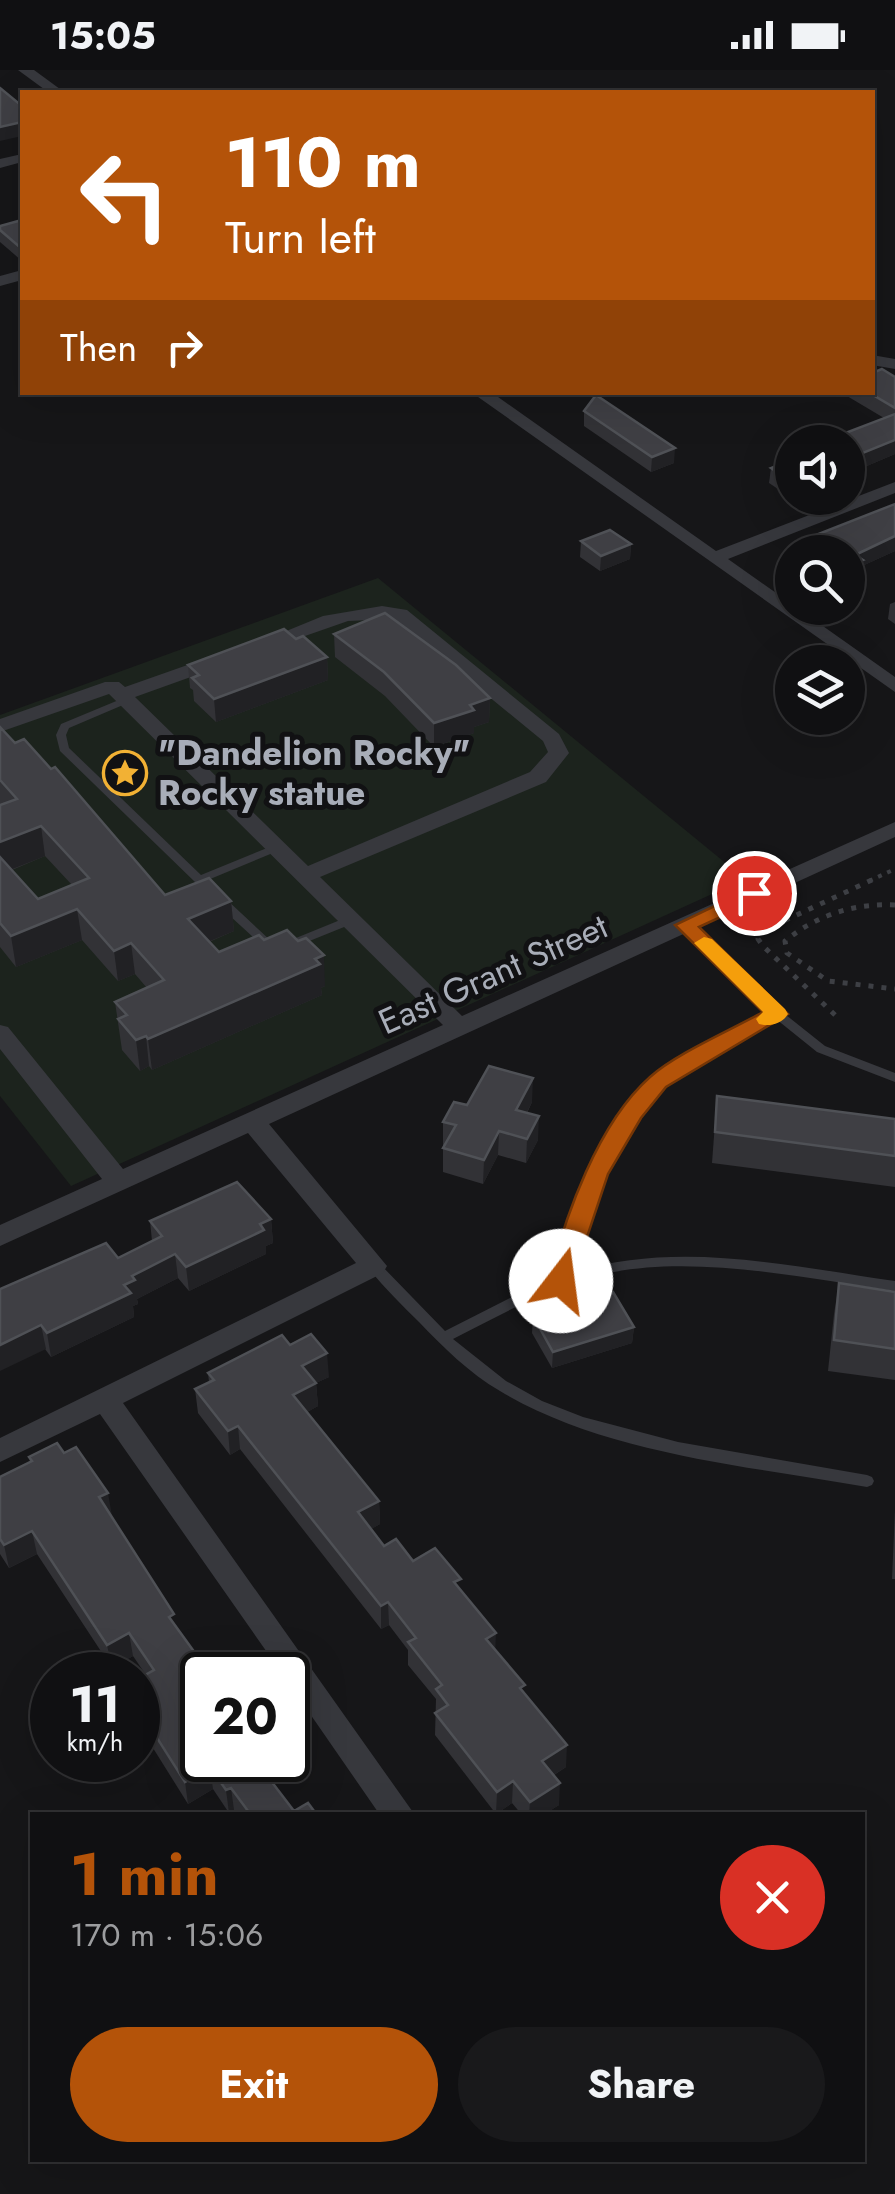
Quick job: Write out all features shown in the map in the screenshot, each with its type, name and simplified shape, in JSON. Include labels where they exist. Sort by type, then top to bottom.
[{"type":"street","points":[[25,70],[54,90]]},
{"type":"street","points":[[484,395],[895,686]]},
{"type":"street","points":[[714,558],[895,486]]},
{"type":"street","points":[[123,698],[348,614],[374,609],[400,614],[552,738],[559,753],[538,777],[304,875]]},
{"type":"street","points":[[0,726],[112,686],[460,1027]]},
{"type":"street","name":"East Grant Street","points":[[0,1236],[895,829]]},
{"type":"street","points":[[0,1033],[119,1182]]},
{"type":"street","points":[[0,1451],[374,1266],[252,1121]]},
{"type":"street","points":[[105,1399],[397,1812]]},
{"type":"lane","points":[[123,698],[65,726],[60,742],[199,880],[269,944],[298,941],[350,920]]},
{"type":"lane","points":[[199,880],[276,848]]},
{"type":"lane","points":[[686,925],[777,1014],[820,1048],[895,1078]]},
{"type":"lane","points":[[561,1281],[571,1240],[596,1173],[633,1112],[658,1082],[777,1014]]},
{"type":"lane","points":[[374,1266],[442,1338],[504,1388],[569,1417],[661,1443],[868,1481]]},
{"type":"lane","points":[[442,1338],[561,1281],[609,1268],[748,1266],[895,1286]]},
{"type":"path","points":[[835,1015],[758,939],[767,926],[895,868]]},
{"type":"path","points":[[827,900],[840,911]]},
{"type":"path","points":[[895,905],[840,911],[798,929],[786,941],[787,953],[828,981],[895,988]]},
{"type":"shaded area","points":[[378,578],[745,879],[71,1186],[0,1096],[0,715]]},
{"type":"building","points":[[0,88],[20,104],[20,122],[0,127]]},
{"type":"building","points":[[20,221],[20,247],[0,230],[0,226]]},
{"type":"building","points":[[882,369],[895,377],[895,408],[873,395],[875,372]]},
{"type":"building","points":[[596,395],[675,448],[652,457],[584,411]]},
{"type":"building","points":[[895,414],[895,440],[865,452],[865,426]]},
{"type":"building","points":[[895,504],[895,536],[865,550],[865,535],[816,535]]},
{"type":"building","points":[[610,530],[631,544],[601,556],[581,541]]},
{"type":"building","points":[[385,613],[456,665],[490,698],[470,705],[474,710],[434,723],[384,672],[334,634]]},
{"type":"building","points":[[284,629],[296,639],[303,636],[327,657],[214,699],[192,678],[199,675],[188,665]]},
{"type":"building","points":[[0,727],[15,743],[24,739],[51,769],[55,767],[165,895],[209,878],[231,901],[188,919],[219,952],[259,935],[264,940],[287,930],[298,941],[306,938],[324,955],[315,959],[320,964],[148,1039],[146,1036],[136,1040],[118,1019],[127,1015],[115,1002],[164,980],[131,943],[114,951],[77,909],[11,936],[0,923],[0,857],[38,899],[89,878],[41,826],[0,842],[0,805],[17,799],[0,780]]},
{"type":"building","points":[[489,1066],[533,1078],[516,1110],[539,1116],[527,1139],[499,1131],[484,1160],[443,1148],[456,1125],[443,1122],[454,1102],[467,1105]]},
{"type":"building","points":[[717,1096],[895,1119],[895,1156],[715,1132]]},
{"type":"building","points":[[237,1182],[271,1219],[260,1224],[264,1230],[186,1267],[175,1254],[132,1276],[135,1280],[124,1285],[131,1293],[47,1333],[41,1325],[0,1345],[0,1289],[106,1243],[118,1258],[162,1236],[150,1221]]},
{"type":"building","points":[[839,1283],[895,1292],[895,1349],[834,1340]]},
{"type":"building","points":[[613,1292],[634,1327],[553,1352],[533,1316]]},
{"type":"building","points":[[311,1334],[327,1353],[302,1366],[316,1383],[293,1395],[379,1501],[358,1512],[384,1546],[396,1539],[413,1561],[435,1548],[461,1579],[454,1582],[496,1633],[486,1639],[525,1685],[520,1688],[567,1745],[542,1761],[560,1783],[530,1802],[513,1781],[497,1792],[435,1713],[448,1705],[436,1689],[442,1685],[408,1642],[416,1638],[388,1602],[381,1606],[238,1426],[228,1431],[195,1389],[214,1380],[208,1373],[282,1335],[290,1345]]},
{"type":"building","points":[[57,1443],[64,1453],[76,1447],[108,1493],[99,1497],[174,1614],[169,1617],[194,1652],[180,1652],[180,1774],[160,1743],[160,1652],[142,1652],[129,1633],[107,1645],[32,1531],[4,1545],[0,1539],[0,1477],[32,1461],[29,1457]]},
{"type":"building","points":[[220,1782],[272,1782],[294,1811],[308,1803],[315,1812],[249,1812],[231,1788],[226,1790]]},
{"type":"slow traffic","points":[[704,943],[777,1014],[767,1019]]},
{"type":"place","name":"\"Dandelion Rocky\" Rocky statue","points":[[125,773]]},
{"type":"route","points":[[561,1281],[571,1240],[596,1173],[633,1112],[658,1082],[777,1014],[686,925],[754,893]]}]
